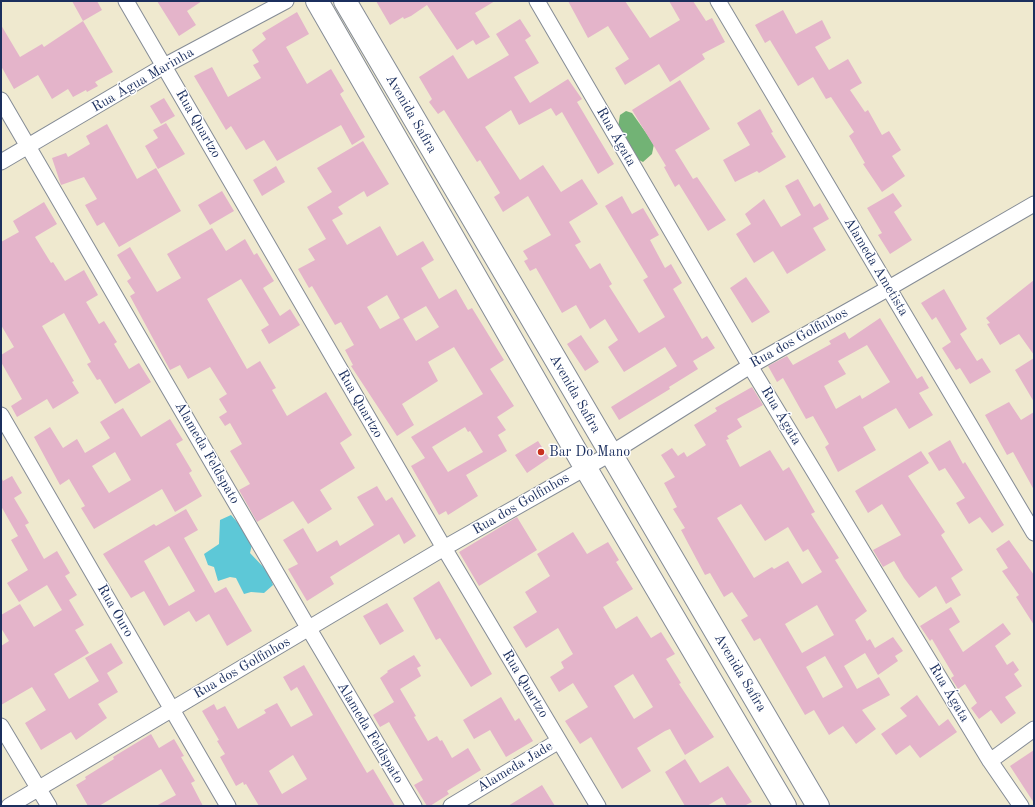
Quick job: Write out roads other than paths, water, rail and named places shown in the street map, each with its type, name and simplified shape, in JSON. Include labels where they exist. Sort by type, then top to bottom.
[{"type":"street","name":"Rua Quartzo","points":[[126,1],[444,548],[598,806]]},
{"type":"street","name":"Rua Água Marinha","points":[[1,162],[164,66],[286,1]]},
{"type":"street","name":"Avenida Safira","points":[[317,1],[586,467],[785,806]]},
{"type":"street","name":"Avenida Safira","points":[[345,1],[818,806]]},
{"type":"street","name":"Rua Ágata","points":[[536,1],[750,366],[990,761],[1021,806]]},
{"type":"street","name":"Alameda Ametista","points":[[718,1],[1034,533]]},
{"type":"street","name":"Alameda Feldspato","points":[[1,100],[309,629],[414,806]]},
{"type":"street","name":"Rua dos Golfinhos","points":[[9,806],[444,548],[610,454],[750,366],[1034,204]]},
{"type":"street","name":"Rua Ouro","points":[[1,415],[228,806]]},
{"type":"street","points":[[1,726],[49,806]]},
{"type":"street","points":[[990,761],[1034,729]]},
{"type":"street","name":"Alameda Jade","points":[[451,806],[559,741]]},
{"type":"street","points":[[767,775],[790,758]]},
{"type":"water","points":[[231,515],[253,540],[250,553],[269,573],[273,585],[264,593],[251,592],[244,594],[236,578],[230,577],[218,581],[214,567],[208,565],[204,554],[219,544],[220,520]]},
{"type":"place","name":"Bar Do Mano","points":[[541,452]]}]
